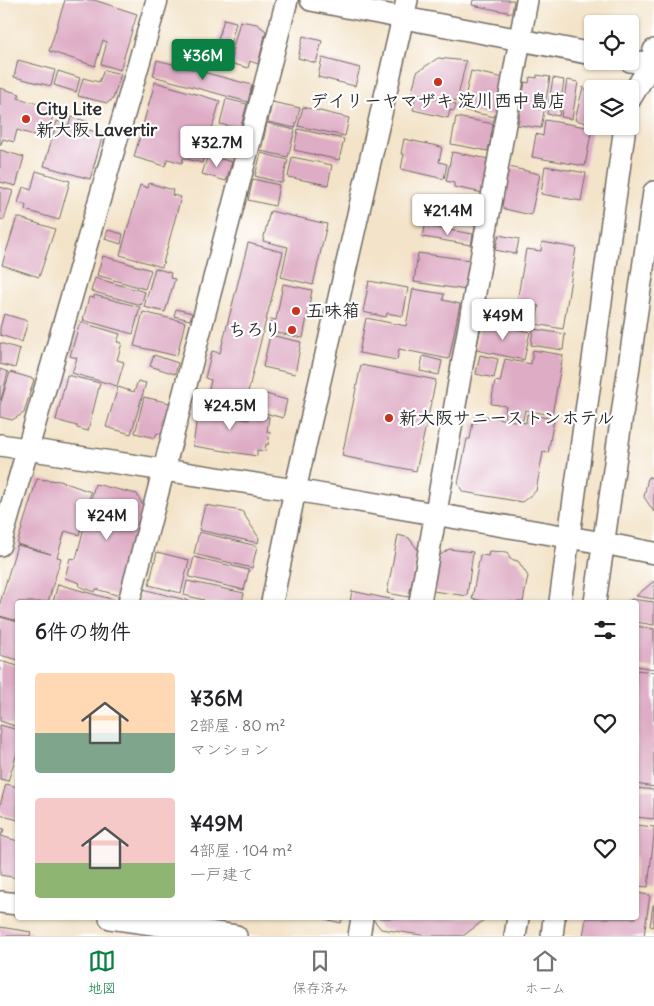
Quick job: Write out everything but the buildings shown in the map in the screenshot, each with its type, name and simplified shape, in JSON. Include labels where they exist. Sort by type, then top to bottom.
[{"type":"street","points":[[0,545],[157,0]]},
{"type":"street","points":[[131,600],[287,0]]},
{"type":"street","points":[[311,0],[405,9],[520,39],[584,52]]},
{"type":"street","points":[[420,600],[528,0]]},
{"type":"street","points":[[272,600],[295,490],[405,9]]},
{"type":"street","points":[[639,61],[653,62],[639,85]]},
{"type":"street","points":[[560,600],[624,135]]},
{"type":"street","points":[[595,600],[654,192]]},
{"type":"street","points":[[0,444],[295,490],[654,552]]},
{"type":"street","points":[[0,902],[15,904]]},
{"type":"street","points":[[129,920],[203,928],[236,936]]},
{"type":"street","points":[[359,936],[362,920]]},
{"type":"street","points":[[515,936],[518,920]]},
{"type":"street","points":[[552,936],[554,920]]},
{"type":"place","name":"デイリーヤマザキ 淀川西中島店","points":[[438,82]]},
{"type":"place","name":"City Lite 新大阪 Lavertir","points":[[26,119]]},
{"type":"place","name":"五味箱","points":[[296,311]]},
{"type":"place","name":"ちろり","points":[[292,330]]},
{"type":"place","name":"新大阪サニーストンホテル","points":[[389,418]]}]
